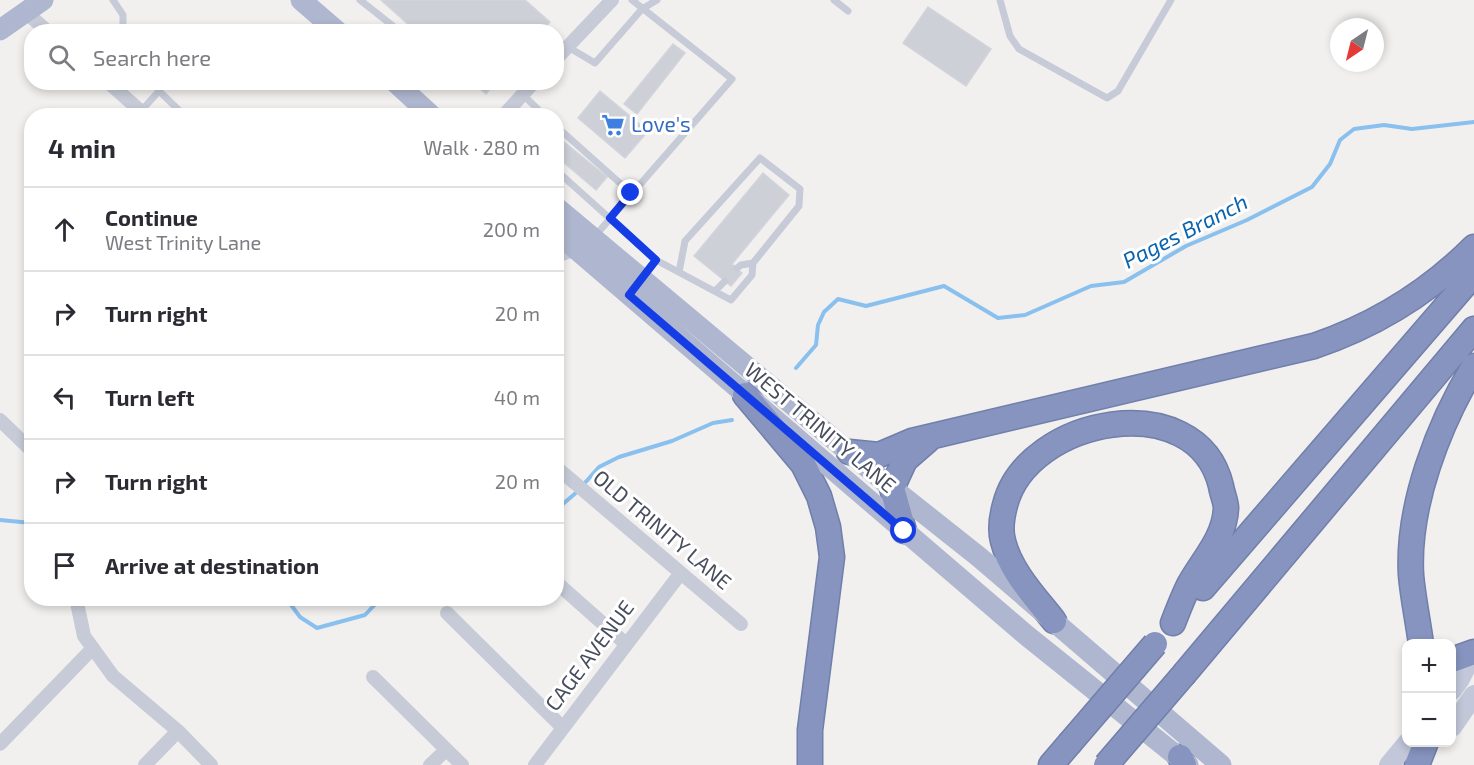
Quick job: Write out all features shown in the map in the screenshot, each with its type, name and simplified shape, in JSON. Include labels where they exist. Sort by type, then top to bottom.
[{"type":"highway","points":[[849,452],[879,455],[912,441],[1271,358],[1347,335],[1412,300],[1445,276],[1474,247]]},
{"type":"highway","points":[[1051,765],[1474,274]]},
{"type":"highway","points":[[1106,765],[1474,329]]},
{"type":"highway","points":[[1422,639],[1411,573],[1415,527],[1425,474],[1452,403],[1474,366]]},
{"type":"highway","points":[[745,395],[803,464],[819,496],[828,527],[832,557],[810,730],[810,765]]},
{"type":"highway","points":[[1054,621],[1020,578],[1003,542],[1002,518],[1008,493],[1036,455],[1058,441],[1090,428],[1130,424],[1162,427],[1185,436],[1204,451],[1218,472],[1226,508],[1215,548],[1190,584],[1173,622]]},
{"type":"highway","points":[[904,531],[892,488],[905,460],[936,436]]},
{"type":"highway","points":[[1456,658],[1474,651]]},
{"type":"main road","points":[[309,2],[330,24]]},
{"type":"main road","points":[[0,30],[35,6]]},
{"type":"main road","points":[[404,90],[423,108]]},
{"type":"main road","name":"WEST TRINITY LANE","points":[[564,217],[586,245],[635,287],[849,452],[979,557],[1221,765]]},
{"type":"main road","name":"WEST TRINITY LANE","points":[[564,235],[586,245]]},
{"type":"main road","name":"WEST TRINITY LANE","points":[[635,287],[745,395],[1026,635],[1184,762]]},
{"type":"street","points":[[564,50],[612,0]]},
{"type":"street","points":[[35,6],[44,24]]},
{"type":"street","points":[[117,90],[138,108]]},
{"type":"street","points":[[510,108],[527,90]]},
{"type":"street","points":[[0,420],[24,443]]},
{"type":"street","name":"OLD TRINITY LANE","points":[[564,474],[741,624]]},
{"type":"street","name":"CAGE AVENUE","points":[[535,765],[680,574]]},
{"type":"street","points":[[564,589],[627,644]]},
{"type":"street","points":[[78,606],[84,636],[113,676],[178,731],[212,765]]},
{"type":"street","points":[[447,613],[562,727]]},
{"type":"street","points":[[1,740],[93,648]]},
{"type":"street","points":[[1456,683],[1474,651]]},
{"type":"street","points":[[373,677],[462,765]]},
{"type":"street","points":[[1456,721],[1474,695]]},
{"type":"street","points":[[145,765],[178,731]]},
{"type":"street","points":[[1389,765],[1404,747]]},
{"type":"street","points":[[1422,760],[1434,747]]},
{"type":"street","points":[[430,765],[446,750]]},
{"type":"lane","points":[[113,0],[123,15],[123,24]]},
{"type":"lane","points":[[360,0],[390,24]]},
{"type":"lane","points":[[564,256],[586,245],[732,79],[632,0]]},
{"type":"lane","points":[[567,47],[595,63],[642,9],[657,0]]},
{"type":"lane","points":[[834,0],[848,11]]},
{"type":"lane","points":[[1000,0],[1010,36],[1019,49],[1107,98],[1118,91],[1171,0]]},
{"type":"lane","points":[[147,108],[159,91],[177,108]]},
{"type":"lane","points":[[523,94],[537,108]]},
{"type":"lane","points":[[564,133],[631,193]]},
{"type":"lane","points":[[564,177],[656,260],[731,300],[752,275],[753,263],[799,206],[800,189],[760,158],[685,241],[679,272]]},
{"type":"lane","points":[[635,287],[656,260]]},
{"type":"lane","points":[[737,268],[753,263]]},
{"type":"lane","points":[[716,290],[725,281]]},
{"type":"building","points":[[381,0],[525,0],[550,22],[548,24],[408,24]]},
{"type":"building","points":[[928,7],[991,49],[966,86],[903,43]]},
{"type":"building","name":"Love's","points":[[673,44],[685,53],[637,114],[624,104]]},
{"type":"building","name":"Love's","points":[[600,91],[648,131],[625,158],[578,118]]},
{"type":"building","name":"Love's","points":[[564,142],[607,177],[596,190],[564,163]]},
{"type":"building","points":[[763,173],[789,195],[732,264],[742,273],[731,286],[694,256]]},
{"type":"waterway","name":"Pages Branch","points":[[796,368],[816,345],[818,325],[824,312],[838,299],[866,306],[944,286],[998,318],[1025,315],[1091,286],[1124,282],[1186,246],[1247,220],[1312,187],[1330,164],[1340,140],[1354,129],[1384,125],[1412,129],[1474,122]]},
{"type":"waterway","name":"Pages Branch","points":[[583,485],[599,467],[619,457],[672,441],[713,423],[732,420]]},
{"type":"waterway","name":"Pages Branch","points":[[564,503],[578,491]]},
{"type":"waterway","name":"Pages Branch","points":[[0,520],[24,522]]},
{"type":"waterway","name":"Pages Branch","points":[[292,606],[300,617],[317,628],[365,615],[373,606]]},
{"type":"place","name":"Love's","points":[[613,125]]},
{"type":"route","points":[[631,193],[610,218],[656,260],[629,295],[904,531]]}]
